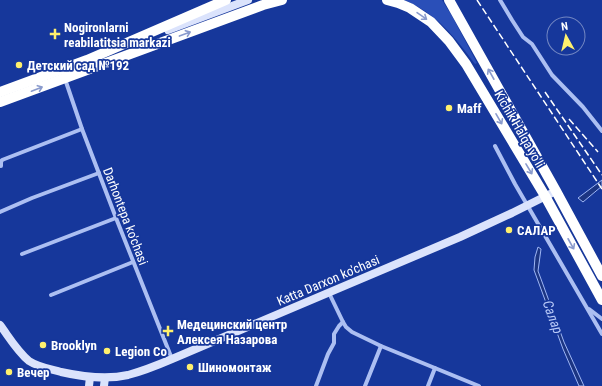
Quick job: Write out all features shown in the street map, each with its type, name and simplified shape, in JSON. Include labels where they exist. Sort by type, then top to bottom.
[{"type":"highway","points":[[0,102],[63,74],[87,60],[226,0]]},
{"type":"highway","points":[[0,92],[63,74],[275,1],[282,0]]},
{"type":"highway","name":"Kichik Halqa yo'li","points":[[387,0],[416,12],[436,27],[449,41],[466,64],[545,196],[602,300]]},
{"type":"highway","name":"Kichik Halqa yo'li","points":[[449,0],[602,276]]},
{"type":"main road","points":[[87,60],[248,0]]},
{"type":"main road","name":"Katta Darxon ko'chasi","points":[[0,325],[17,348],[34,364],[105,382],[172,359],[329,293],[460,237],[556,191]]},
{"type":"main road","points":[[89,386],[90,377]]},
{"type":"street","points":[[500,0],[523,37],[532,44],[552,75],[583,107],[602,131]]},
{"type":"street","name":"Darhontepa ko'chasi","points":[[63,74],[116,218],[172,359]]},
{"type":"street","points":[[1,166],[2,160],[82,129]]},
{"type":"street","points":[[496,146],[515,184],[602,334]]},
{"type":"street","points":[[0,212],[32,198],[99,173]]},
{"type":"street","points":[[22,254],[116,218]]},
{"type":"street","points":[[51,295],[133,262]]},
{"type":"street","points":[[329,293],[343,322],[352,332],[479,386]]},
{"type":"street","points":[[587,307],[602,319]]},
{"type":"street","points":[[316,386],[328,354],[334,343],[334,334],[343,322]]},
{"type":"street","points":[[365,386],[382,346]]},
{"type":"street","points":[[428,386],[436,368]]},
{"type":"shaded area","points":[[404,0],[442,0],[477,63],[475,64],[452,35],[426,11]]},
{"type":"water","name":"Салар","points":[[602,180],[602,186],[583,202],[578,198]]},
{"type":"water","name":"Салар","points":[[538,247],[541,249],[538,271],[564,342],[584,386],[579,386],[563,349],[534,270],[535,257]]},
{"type":"railway","points":[[477,0],[602,189]]},
{"type":"railway","points":[[545,92],[602,175]]},
{"type":"railway","points":[[569,119],[598,152]]},
{"type":"place","name":"Nogironlarni reabilatitsia markazi","points":[[55,34]]},
{"type":"place","name":"Детский сад №192","points":[[19,65]]},
{"type":"place","name":"Maff","points":[[449,108]]},
{"type":"place","name":"САЛАР","points":[[509,230]]},
{"type":"place","name":"Медецинский центр Алексея Назарова","points":[[168,331]]},
{"type":"place","name":"Brooklyn","points":[[43,345]]},
{"type":"place","name":"Legion Co","points":[[107,351]]},
{"type":"place","name":"Шиномонтаж","points":[[190,367]]},
{"type":"place","name":"Вечер","points":[[9,372]]}]
